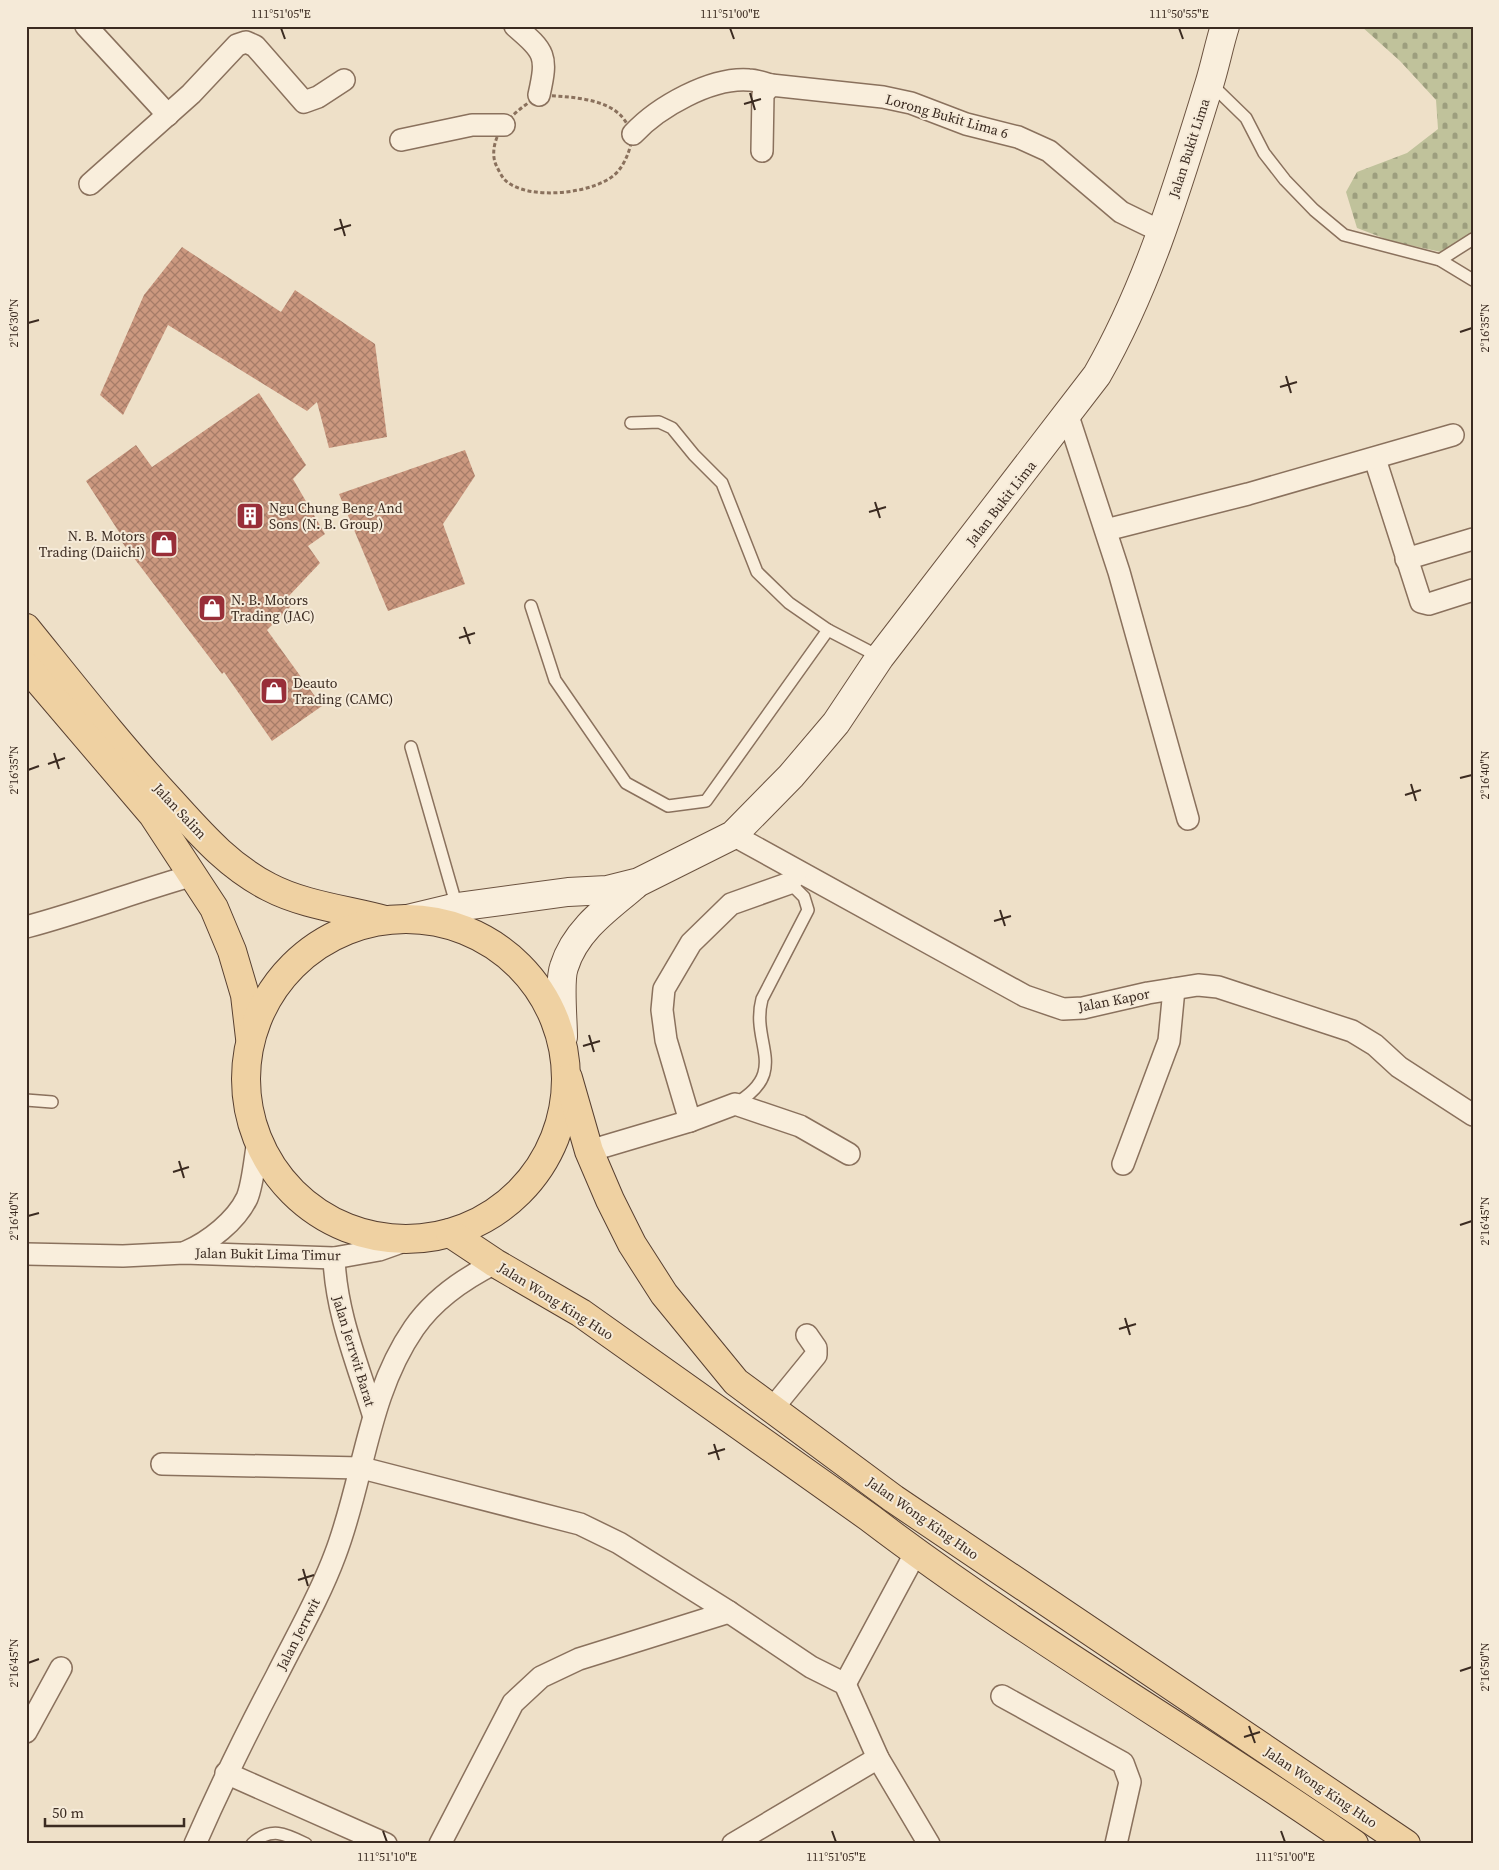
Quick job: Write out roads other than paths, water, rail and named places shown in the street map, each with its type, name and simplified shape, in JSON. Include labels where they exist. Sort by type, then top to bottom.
[{"type":"main road","name":"Jalan Bukit Lima","points":[[639,882],[734,835],[791,776],[836,723],[880,657],[1068,416],[1097,375],[1121,333],[1143,284],[1162,232],[1210,83],[1218,29]]},
{"type":"main road","name":"Jalan Salim","points":[[26,628],[139,766],[203,836],[234,866],[270,888],[308,900],[397,919],[448,924],[487,940],[514,960],[546,998],[562,1037],[568,1078]]},
{"type":"main road","name":"Jalan Salim","points":[[26,666],[153,815],[214,908],[232,951],[245,996],[251,1039]]},
{"type":"main road","points":[[568,1078],[560,1130],[535,1176],[497,1212],[450,1233],[410,1239],[372,1236],[335,1223],[303,1202],[277,1174],[258,1141],[247,1099],[246,1074],[251,1039],[269,996],[300,959],[340,933],[457,907],[568,892],[607,890],[639,882]]},
{"type":"main road","points":[[562,1037],[563,968],[576,942],[596,917],[639,882]]},
{"type":"main road","name":"Jalan Wong King Huo","points":[[568,1078],[589,1151],[610,1200],[632,1244],[664,1294],[736,1382],[894,1499],[1406,1844]]},
{"type":"main road","name":"Jalan Wong King Huo","points":[[450,1233],[495,1264],[581,1313],[916,1552],[1073,1660],[1351,1843]]},
{"type":"street","points":[[86,26],[168,114]]},
{"type":"street","points":[[515,26],[541,49],[545,70],[538,94]]},
{"type":"street","points":[[90,184],[191,94],[237,45],[246,42],[255,46],[304,102],[318,98],[344,80]]},
{"type":"street","name":"Lorong Bukit Lima 6","points":[[633,134],[655,115],[702,88],[744,80],[771,85],[883,97],[911,103],[966,124],[1018,137],[1056,157],[1122,212],[1162,232]]},
{"type":"street","points":[[762,151],[763,94],[771,85]]},
{"type":"street","points":[[401,140],[472,125],[504,125]]},
{"type":"street","points":[[1068,416],[1106,530],[1188,819]]},
{"type":"street","points":[[1106,530],[1375,458],[1452,435]]},
{"type":"street","points":[[1375,458],[1406,560],[1421,602],[1429,604],[1473,590]]},
{"type":"street","points":[[1406,560],[1473,538]]},
{"type":"street","name":"Jalan Kapor","points":[[734,835],[793,877],[1025,996],[1063,1009],[1083,1008],[1198,985],[1218,987],[1352,1031],[1375,1045],[1399,1068],[1473,1116]]},
{"type":"street","points":[[26,927],[74,914],[137,891],[194,875]]},
{"type":"street","points":[[690,1122],[666,1040],[662,1010],[664,989],[692,942],[731,904],[793,877]]},
{"type":"street","points":[[1123,1164],[1169,1041],[1174,989]]},
{"type":"street","points":[[589,1151],[690,1122],[735,1104],[800,1126],[849,1154]]},
{"type":"street","name":"Jalan Bukit Lima Timur","points":[[184,1253],[206,1243],[226,1226],[247,1198],[258,1141]]},
{"type":"street","name":"Jalan Bukit Lima Timur","points":[[26,1254],[124,1256],[184,1253],[334,1258],[379,1250],[410,1239]]},
{"type":"street","name":"Jalan Jerrwit Barat","points":[[334,1258],[335,1287],[373,1414]]},
{"type":"street","name":"Jalan Jerrwit","points":[[196,1844],[226,1774],[312,1608],[336,1555],[362,1468],[373,1414],[398,1355],[414,1328],[439,1299],[469,1276],[495,1264]]},
{"type":"street","points":[[772,1409],[816,1355],[816,1348],[807,1335]]},
{"type":"street","points":[[162,1464],[362,1468],[580,1524],[619,1543],[811,1666],[845,1684],[878,1758],[929,1844]]},
{"type":"street","points":[[845,1684],[916,1552]]},
{"type":"street","points":[[440,1844],[513,1704],[541,1677],[579,1659],[729,1612]]},
{"type":"street","points":[[26,1732],[61,1668]]},
{"type":"street","points":[[1002,1696],[1123,1763],[1130,1782],[1116,1844]]},
{"type":"street","points":[[732,1844],[878,1758]]},
{"type":"street","points":[[226,1774],[386,1844]]},
{"type":"lane","points":[[1210,83],[1246,118],[1264,153],[1286,180],[1314,210],[1344,235],[1440,260],[1473,280]]},
{"type":"lane","points":[[1440,260],[1473,239]]},
{"type":"lane","points":[[632,423],[659,422],[672,428],[694,455],[722,483],[757,572],[790,603],[828,630],[880,657]]},
{"type":"lane","points":[[531,606],[555,680],[614,768],[626,783],[668,806],[706,801],[828,630]]},
{"type":"lane","points":[[411,747],[457,907]]},
{"type":"lane","points":[[735,1104],[750,1095],[766,1073],[766,1057],[759,1024],[760,1004],[808,910],[804,897],[793,877]]},
{"type":"lane","points":[[26,1100],[52,1102]]},
{"type":"lane","points":[[252,1844],[260,1836],[281,1832],[306,1844]]},
{"type":"place","name":"Ngu Chung Beng And Sons (N. B. Group)","points":[[250,516]]},
{"type":"place","name":"N. B. Motors Trading (Daiichi)","points":[[164,544]]},
{"type":"place","name":"N. B. Motors Trading (JAC)","points":[[212,608]]},
{"type":"place","name":"Deauto Trading (CAMC)","points":[[274,691]]}]
